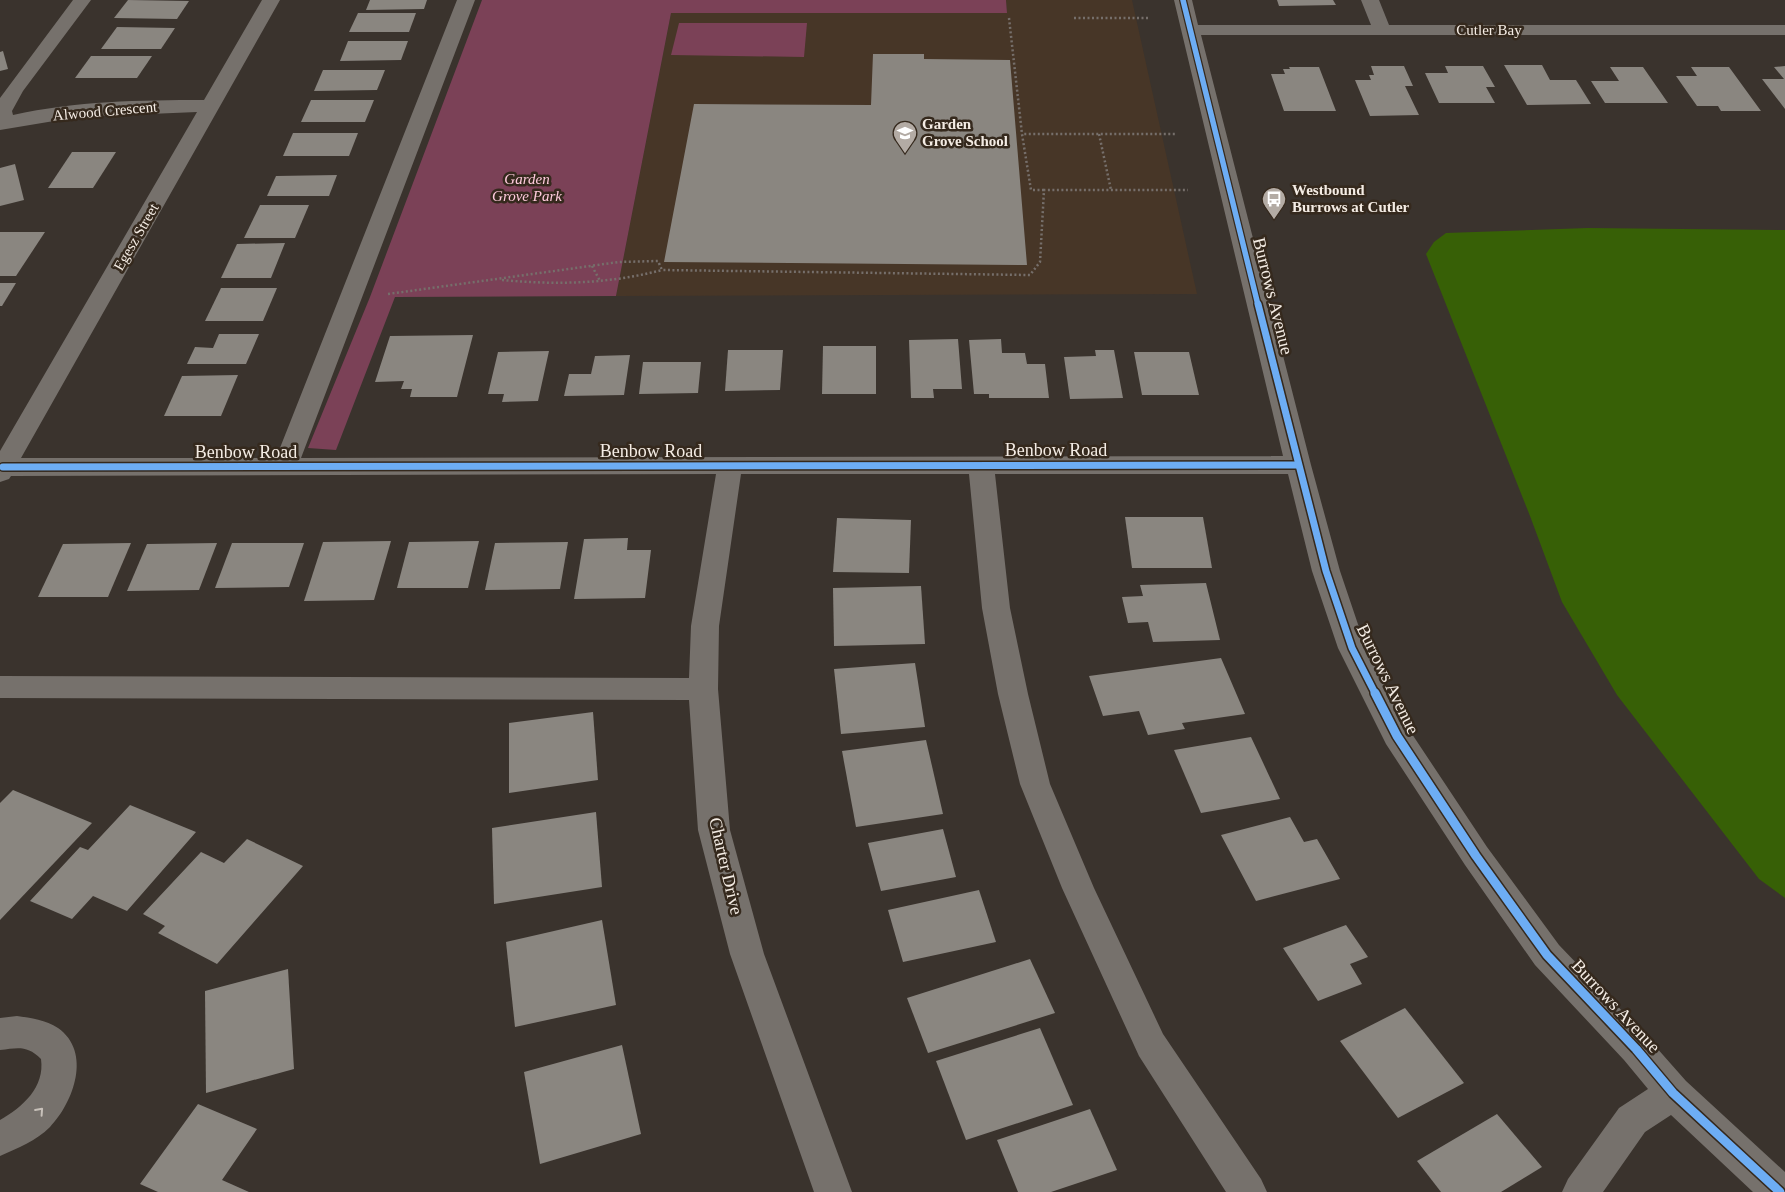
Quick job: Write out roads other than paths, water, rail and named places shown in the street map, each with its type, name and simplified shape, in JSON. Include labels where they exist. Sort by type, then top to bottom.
[{"type":"street","points":[[2,123],[2,112],[14,90],[82,0]]},
{"type":"street","name":"Egesz Street","points":[[2,470],[271,0]]},
{"type":"street","points":[[286,466],[466,0]]},
{"type":"street","name":"Burrows Avenue","points":[[1184,0],[1298,465],[1326,571],[1352,648],[1397,736],[1476,856],[1547,955],[1636,1048],[1673,1093],[1780,1192]]},
{"type":"street","points":[[1370,0],[1382,30]]},
{"type":"street","name":"Cutler Bay","points":[[1192,30],[1785,30]]},
{"type":"street","name":"Alwood Crescent","points":[[2,123],[62,113],[162,106],[211,106]]},
{"type":"street","points":[[981,465],[996,608],[1013,694],[1035,784],[1078,888],[1151,1045],[1248,1192]]},
{"type":"street","name":"Benbow Road","points":[[2,470],[286,466],[1298,465]]},
{"type":"street","name":"Charter Drive","points":[[730,466],[705,626],[704,689],[714,830],[747,954],[833,1192]]},
{"type":"street","points":[[0,687],[704,689]]},
{"type":"street","points":[[0,1034],[12,1032],[38,1034],[54,1046],[60,1062],[59,1080],[49,1100],[37,1115],[18,1130],[0,1138]]},
{"type":"street","points":[[1581,1192],[1632,1120],[1673,1093]]},
{"type":"place","name":"Garden Grove School","points":[[905,154]]},
{"type":"place","name":"Westbound Burrows at Cutler","points":[[1274,220]]},
{"type":"park label","name":"Garden Grove Park","points":[[527,188]]}]
